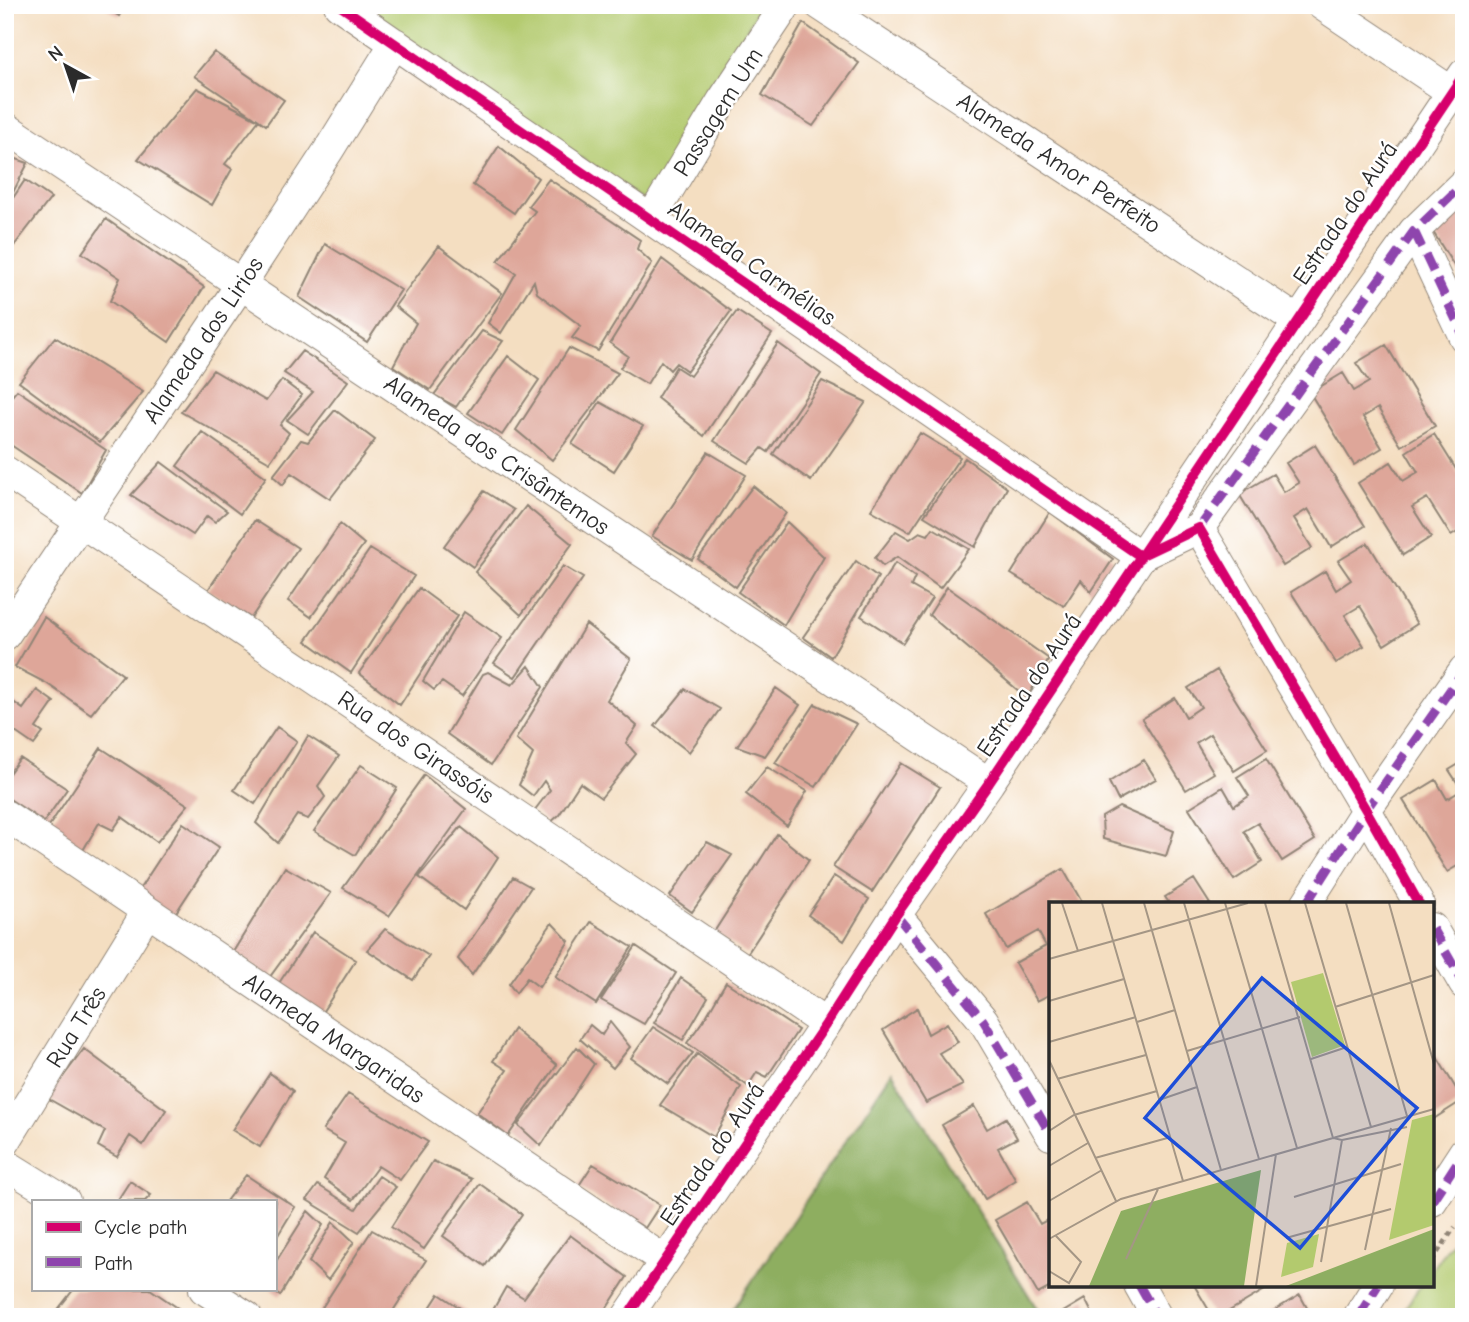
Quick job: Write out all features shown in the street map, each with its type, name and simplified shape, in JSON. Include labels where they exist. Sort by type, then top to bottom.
[{"type":"street","name":"Alameda Carmélias","points":[[339,5],[1140,556]]},
{"type":"street","name":"Passagem Um","points":[[651,219],[722,101],[786,5]]},
{"type":"street","name":"Alameda Amor Perfeito","points":[[820,5],[1298,321]]},
{"type":"street","points":[[1322,5],[1458,83]]},
{"type":"street","name":"Alameda dos Lirios","points":[[5,635],[241,284],[395,43]]},
{"type":"street","name":"Estrada do Aurá","points":[[627,1317],[1458,83]]},
{"type":"street","name":"Alameda dos Crisântemos","points":[[5,127],[989,783]]},
{"type":"street","points":[[1140,556],[1199,528],[1414,230],[1464,183]]},
{"type":"street","points":[[1414,230],[1464,337]]},
{"type":"street","name":"Rua dos Girassóis","points":[[5,471],[826,1024]]},
{"type":"street","points":[[1199,528],[1418,902]]},
{"type":"street","points":[[1307,902],[1366,810],[1464,670]]},
{"type":"street","name":"Alameda Margaridas","points":[[5,815],[664,1261]]},
{"type":"street","name":"Rua Três","points":[[5,1142],[147,912]]},
{"type":"street","points":[[896,915],[983,1020],[1049,1132]]},
{"type":"street","points":[[1434,932],[1464,985]]},
{"type":"street","points":[[1434,1198],[1464,1152]]},
{"type":"street","points":[[5,1164],[63,1200]]},
{"type":"street","points":[[1140,1287],[1157,1317]]},
{"type":"street","points":[[1358,1317],[1377,1287]]},
{"type":"street","points":[[205,1290],[238,1314]]},
{"type":"path","points":[[1434,1258],[1457,1224]]},
{"type":"path","points":[[1438,1239],[1445,1243]]},
{"type":"green space","points":[[356,5],[761,5],[647,203]]},
{"type":"green space","points":[[892,1072],[1042,1317],[728,1317]]},
{"type":"green space","points":[[1464,1223],[1464,1317],[1399,1317],[1420,1287],[1434,1287],[1434,1266]]},
{"type":"building","points":[[102,5],[125,5],[119,16]]},
{"type":"building","points":[[803,23],[859,63],[813,126],[762,95]]},
{"type":"building","points":[[214,52],[284,100],[266,125],[194,76]]},
{"type":"building","points":[[197,88],[259,120],[225,164],[232,169],[212,205],[138,159]]},
{"type":"building","points":[[499,146],[538,178],[514,213],[473,185]]},
{"type":"building","points":[[5,155],[28,163],[5,208]]},
{"type":"building","points":[[549,179],[640,240],[637,249],[652,263],[598,351],[572,338],[581,326],[537,293],[534,281],[501,333],[488,323],[516,273],[498,261],[535,211],[528,206]]},
{"type":"building","points":[[25,180],[51,198],[13,247],[5,240],[5,210]]},
{"type":"building","points":[[1463,206],[1464,208],[1464,282],[1430,227]]},
{"type":"building","points":[[106,219],[204,287],[169,342],[110,301],[120,278],[82,253]]},
{"type":"building","points":[[325,244],[401,290],[367,342],[299,297]]},
{"type":"building","points":[[439,246],[502,293],[430,390],[393,366],[416,323],[395,306]]},
{"type":"building","points":[[662,259],[731,311],[687,371],[676,363],[670,370],[661,361],[647,384],[620,368],[628,356],[610,343]]},
{"type":"building","points":[[737,311],[772,334],[704,436],[657,398],[676,367],[690,376]]},
{"type":"building","points":[[482,331],[503,341],[456,407],[434,395]]},
{"type":"building","points":[[55,337],[143,392],[100,442],[19,382]]},
{"type":"building","points":[[778,343],[821,374],[768,452],[762,448],[749,463],[714,441]]},
{"type":"building","points":[[1386,345],[1435,426],[1401,446],[1378,408],[1363,417],[1382,448],[1354,465],[1310,393],[1343,373],[1354,391],[1369,382],[1356,363]]},
{"type":"building","points":[[569,348],[618,373],[552,460],[516,430]]},
{"type":"building","points":[[302,351],[348,381],[308,434],[287,420],[313,392],[284,373]]},
{"type":"building","points":[[508,356],[539,380],[502,435],[468,413]]},
{"type":"building","points":[[213,370],[266,401],[282,380],[302,395],[280,425],[289,433],[270,462],[181,412]]},
{"type":"building","points":[[822,381],[866,402],[811,481],[773,454]]},
{"type":"building","points":[[17,390],[106,450],[82,493],[5,441],[5,404]]},
{"type":"building","points":[[600,402],[643,426],[614,471],[572,444]]},
{"type":"building","points":[[335,410],[375,440],[330,499],[291,473],[283,485],[273,476],[301,440],[308,442]]},
{"type":"building","points":[[202,432],[266,477],[240,514],[177,466]]},
{"type":"building","points":[[920,433],[960,457],[910,532],[871,510]]},
{"type":"building","points":[[1434,434],[1464,482],[1464,528],[1451,536],[1427,498],[1412,507],[1431,537],[1403,555],[1358,483],[1391,462],[1403,481],[1418,472],[1406,452]]},
{"type":"building","points":[[1315,445],[1365,526],[1331,547],[1308,509],[1294,518],[1312,548],[1283,566],[1239,494],[1273,474],[1284,492],[1299,483],[1286,463]]},
{"type":"building","points":[[708,452],[746,475],[692,560],[652,536]]},
{"type":"building","points":[[965,458],[1007,488],[975,547],[924,516]]},
{"type":"building","points":[[161,462],[227,511],[215,522],[207,516],[193,535],[131,495]]},
{"type":"building","points":[[753,486],[786,513],[736,587],[698,559]]},
{"type":"building","points":[[484,491],[514,510],[473,567],[444,546]]},
{"type":"building","points":[[526,506],[572,544],[521,615],[475,572]]},
{"type":"building","points":[[1050,512],[1113,559],[1091,592],[1081,580],[1064,606],[1011,574]]},
{"type":"building","points":[[255,520],[298,548],[251,618],[208,590]]},
{"type":"building","points":[[787,522],[824,557],[784,625],[738,592]]},
{"type":"building","points":[[340,524],[364,544],[311,617],[288,601]]},
{"type":"building","points":[[933,528],[969,549],[940,588],[897,557],[883,566],[875,558],[896,531],[910,539],[920,532],[928,535]]},
{"type":"building","points":[[1368,543],[1417,624],[1384,645],[1360,606],[1345,615],[1364,646],[1336,663],[1291,592],[1325,571],[1336,590],[1351,580],[1338,561]]},
{"type":"building","points":[[370,549],[414,576],[351,673],[306,641]]},
{"type":"building","points":[[856,561],[878,577],[831,657],[803,637]]},
{"type":"building","points":[[895,563],[915,577],[911,586],[932,598],[903,643],[861,616]]},
{"type":"building","points":[[563,566],[583,578],[515,677],[494,663]]},
{"type":"building","points":[[947,587],[1049,659],[1027,698],[929,615]]},
{"type":"building","points":[[419,588],[457,616],[400,705],[359,673]]},
{"type":"building","points":[[464,612],[502,638],[462,696],[442,682],[434,690],[423,681]]},
{"type":"building","points":[[44,617],[123,675],[91,714],[46,683],[15,667]]},
{"type":"building","points":[[586,624],[631,659],[607,700],[637,726],[626,743],[636,754],[601,798],[580,783],[559,815],[549,824],[534,811],[550,790],[544,781],[533,796],[519,785],[533,754],[516,739]]},
{"type":"building","points":[[529,666],[543,687],[491,765],[447,734],[483,674],[488,672],[512,685]]},
{"type":"building","points":[[1217,670],[1267,750],[1234,771],[1210,734],[1196,743],[1214,773],[1186,790],[1142,719],[1175,698],[1186,717],[1201,707],[1188,688]]},
{"type":"building","points":[[776,688],[800,705],[765,756],[737,746]]},
{"type":"building","points":[[685,689],[720,709],[689,752],[655,726]]},
{"type":"building","points":[[37,690],[54,702],[36,728],[43,733],[34,745],[5,725],[5,711],[12,701],[23,709]]},
{"type":"building","points":[[815,704],[857,724],[816,787],[775,763]]},
{"type":"building","points":[[277,727],[297,741],[255,804],[234,790]]},
{"type":"building","points":[[308,736],[339,756],[318,786],[325,797],[308,819],[297,815],[278,843],[256,823]]},
{"type":"building","points":[[101,748],[188,805],[157,842],[122,817],[113,830],[99,823],[82,852],[47,829]]},
{"type":"building","points":[[20,758],[67,789],[44,822],[5,796],[5,779]]},
{"type":"building","points":[[1266,759],[1315,840],[1282,861],[1258,823],[1244,831],[1262,862],[1234,880],[1189,808],[1223,787],[1234,806],[1249,796],[1237,777]]},
{"type":"building","points":[[1144,760],[1156,779],[1118,800],[1109,782]]},
{"type":"building","points":[[1464,761],[1464,820],[1456,825],[1464,837],[1464,862],[1447,872],[1403,800],[1436,780],[1447,799],[1462,790],[1449,770]]},
{"type":"building","points":[[901,763],[940,787],[872,892],[833,867]]},
{"type":"building","points":[[361,765],[397,788],[355,855],[314,831]]},
{"type":"building","points":[[767,767],[807,791],[787,826],[746,794]]},
{"type":"building","points":[[424,775],[466,809],[389,916],[343,888]]},
{"type":"building","points":[[1119,807],[1174,831],[1166,856],[1103,839],[1102,817]]},
{"type":"building","points":[[183,823],[219,847],[173,917],[137,893]]},
{"type":"building","points":[[461,827],[498,857],[464,910],[419,877]]},
{"type":"building","points":[[777,834],[809,860],[747,954],[714,932]]},
{"type":"building","points":[[707,842],[732,855],[692,912],[670,896]]},
{"type":"building","points":[[285,867],[331,893],[269,978],[233,952]]},
{"type":"building","points":[[1063,869],[1082,902],[1049,902],[1049,995],[1037,1001],[1015,963],[1046,946],[1038,931],[1006,949],[986,914]]},
{"type":"building","points":[[834,876],[869,899],[844,941],[808,915]]},
{"type":"building","points":[[513,877],[531,887],[472,975],[458,959]]},
{"type":"building","points":[[1194,879],[1209,902],[1169,902],[1165,897]]},
{"type":"building","points":[[591,922],[632,947],[596,1004],[555,977]]},
{"type":"building","points":[[552,923],[569,941],[539,987],[527,978],[516,993],[509,984]]},
{"type":"building","points":[[385,929],[429,956],[413,980],[367,950]]},
{"type":"building","points":[[313,932],[356,960],[321,1014],[279,983]]},
{"type":"building","points":[[636,946],[676,973],[644,1024],[601,1000]]},
{"type":"building","points":[[681,978],[708,997],[683,1040],[654,1023]]},
{"type":"building","points":[[726,982],[798,1030],[767,1077],[757,1072],[748,1086],[687,1043]]},
{"type":"building","points":[[917,1008],[928,1034],[947,1023],[958,1042],[939,1053],[963,1085],[926,1103],[883,1030]]},
{"type":"building","points":[[610,1022],[630,1047],[613,1068],[580,1039],[590,1025],[602,1035]]},
{"type":"building","points":[[653,1027],[693,1053],[668,1084],[631,1058]]},
{"type":"building","points":[[514,1029],[557,1065],[508,1136],[477,1113],[507,1070],[493,1061]]},
{"type":"building","points":[[577,1047],[594,1064],[541,1146],[518,1125]]},
{"type":"building","points":[[84,1049],[166,1110],[143,1145],[130,1136],[117,1157],[98,1146],[105,1131],[47,1098]]},
{"type":"building","points":[[1434,1052],[1463,1100],[1434,1119]]},
{"type":"building","points":[[697,1054],[741,1087],[714,1137],[660,1105]]},
{"type":"building","points":[[270,1073],[293,1091],[260,1147],[232,1130]]},
{"type":"building","points":[[348,1094],[428,1142],[400,1180],[378,1166],[353,1200],[324,1179],[345,1143],[323,1130]]},
{"type":"building","points":[[974,1106],[987,1129],[1006,1118],[1017,1138],[998,1148],[1016,1180],[985,1199],[942,1125]]},
{"type":"building","points":[[433,1161],[472,1179],[424,1249],[391,1227]]},
{"type":"building","points":[[593,1164],[660,1205],[645,1228],[578,1187]]},
{"type":"building","points":[[246,1175],[295,1207],[276,1238],[276,1200],[227,1200]]},
{"type":"building","points":[[379,1176],[396,1187],[359,1232],[307,1200],[318,1185],[356,1209]]},
{"type":"building","points":[[130,1181],[151,1195],[146,1200],[118,1200]]},
{"type":"building","points":[[480,1184],[522,1214],[485,1266],[443,1236]]},
{"type":"building","points":[[1027,1202],[1040,1224],[1049,1219],[1051,1287],[1038,1294],[995,1220]]},
{"type":"building","points":[[308,1211],[323,1225],[280,1296],[271,1290],[276,1290],[276,1261]]},
{"type":"building","points":[[333,1222],[354,1242],[328,1280],[309,1262]]},
{"type":"building","points":[[372,1230],[426,1260],[389,1317],[316,1317]]},
{"type":"building","points":[[570,1235],[627,1277],[601,1317],[489,1317],[506,1287],[524,1298]]},
{"type":"building","points":[[1195,1287],[1270,1287],[1219,1317],[1213,1317]]},
{"type":"building","points":[[73,1290],[151,1290],[191,1317],[52,1317]]},
{"type":"building","points":[[439,1294],[474,1317],[424,1317]]},
{"type":"building","points":[[1300,1295],[1312,1317],[1263,1317]]},
{"type":"building","points":[[1085,1299],[1094,1317],[1055,1317]]},
{"type":"marked path","points":[[1199,528],[1414,231],[1464,183]]},
{"type":"marked path","points":[[1414,231],[1464,337]]},
{"type":"marked path","points":[[1307,902],[1366,810],[1464,670]]},
{"type":"marked path","points":[[896,915],[983,1020],[1049,1132]]},
{"type":"marked path","points":[[1434,932],[1464,984]]},
{"type":"marked path","points":[[1434,1198],[1464,1152]]},
{"type":"marked path","points":[[1140,1287],[1157,1317]]},
{"type":"marked path","points":[[1358,1317],[1377,1287]]},
{"type":"cycle path","points":[[339,5],[1140,556],[1199,528],[1418,902]]},
{"type":"cycle path","points":[[627,1317],[1464,74]]}]
